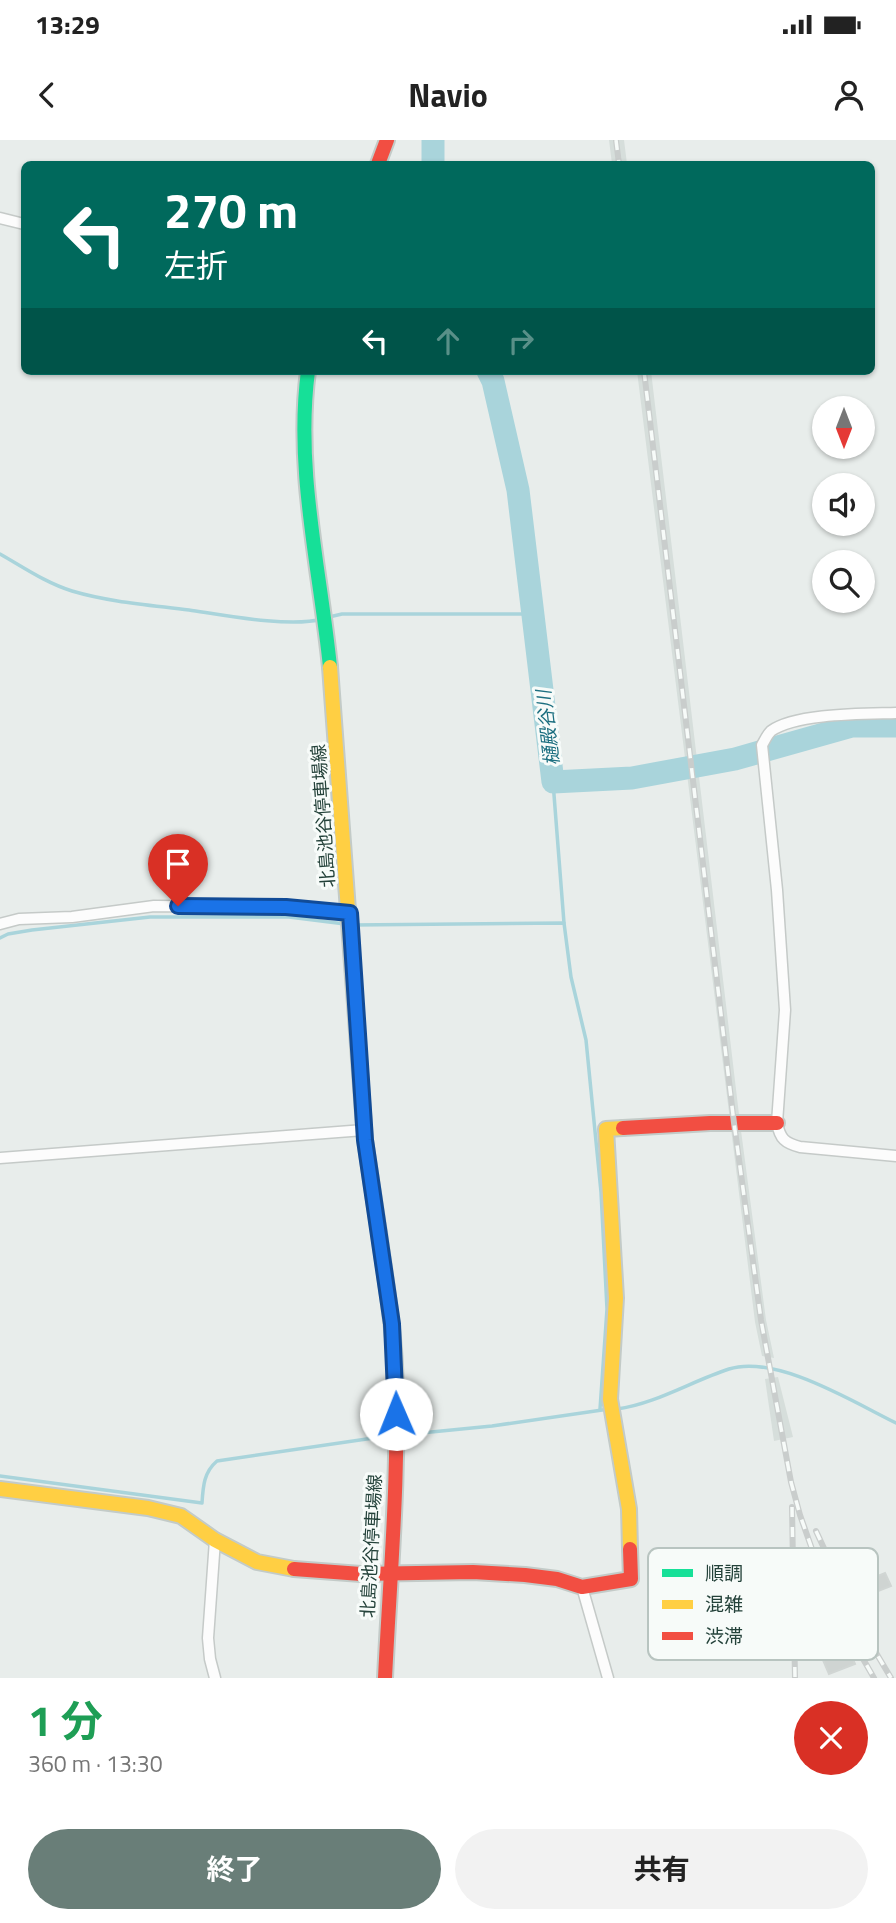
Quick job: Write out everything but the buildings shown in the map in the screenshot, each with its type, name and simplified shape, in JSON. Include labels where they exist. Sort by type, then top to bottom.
[{"type":"main road","points":[[379,161],[387,140]]},
{"type":"main road","name":"北島池谷停車場線","points":[[307,375],[303,408],[304,462],[333,701],[364,1130],[392,1324],[395,1366],[396,1438],[385,1678]]},
{"type":"main road","points":[[0,1489],[148,1508],[181,1516],[208,1535],[257,1562],[281,1567],[361,1574],[525,1575],[556,1579],[582,1587],[631,1579],[629,1509],[611,1410],[616,1298],[606,1129],[777,1123]]},
{"type":"street","points":[[0,218],[21,223]]},
{"type":"street","points":[[896,713],[826,716],[797,722],[773,730],[762,750],[778,890],[785,1010],[777,1123],[779,1135],[786,1143],[800,1147],[896,1156]]},
{"type":"street","points":[[0,924],[19,919],[72,917],[154,906],[286,907],[350,921]]},
{"type":"street","points":[[0,1158],[364,1130]]},
{"type":"street","points":[[208,1535],[208,1638],[215,1678]]},
{"type":"street","points":[[582,1587],[608,1678]]},
{"type":"shaded area","points":[[609,140],[624,140],[627,161],[612,161]]},
{"type":"shaded area","points":[[637,375],[651,375],[740,1123],[766,1320],[774,1358],[762,1356],[755,1322]]},
{"type":"shaded area","points":[[778,1377],[793,1437],[774,1441],[765,1379]]},
{"type":"waterway","name":"樋殿谷川","points":[[433,140],[433,161]]},
{"type":"waterway","name":"樋殿谷川","points":[[490,375],[518,490],[553,782],[632,778],[735,759],[852,726],[896,726]]},
{"type":"waterway","points":[[0,554],[53,584],[100,598],[256,620],[293,622],[322,619]]},
{"type":"waterway","points":[[329,617],[342,614],[533,614]]},
{"type":"waterway","points":[[553,782],[564,923]]},
{"type":"waterway","points":[[0,938],[32,930],[150,917],[289,917],[345,924]]},
{"type":"waterway","points":[[353,925],[564,923],[571,977],[586,1040],[601,1192],[607,1309],[600,1409]]},
{"type":"waterway","points":[[617,1409],[659,1397],[729,1369],[748,1366],[769,1368],[814,1382],[896,1423]]},
{"type":"waterway","points":[[401,1435],[492,1426],[609,1409]]},
{"type":"waterway","points":[[0,1476],[202,1503],[207,1475],[217,1461],[394,1435]]},
{"type":"railway","points":[[616,140],[619,161]]},
{"type":"railway","points":[[644,375],[734,1123],[761,1320],[791,1482],[812,1548]]},
{"type":"railway","points":[[792,1507],[793,1548]]},
{"type":"railway","points":[[816,1531],[824,1548]]},
{"type":"railway","points":[[878,1656],[891,1678]]},
{"type":"railway","points":[[795,1660],[795,1678]]},
{"type":"railway","points":[[864,1660],[874,1678]]},
{"type":"traffic: fast","points":[[308,375],[305,408],[307,482],[330,667]]},
{"type":"traffic: slow","points":[[330,667],[365,1140],[379,1233]]},
{"type":"traffic: slow","points":[[623,1128],[606,1129],[616,1298],[610,1399],[629,1509],[630,1549]]},
{"type":"traffic: slow","points":[[0,1489],[148,1508],[181,1516],[215,1540],[257,1562],[294,1569]]},
{"type":"traffic: jam","points":[[379,161],[387,140]]},
{"type":"traffic: jam","points":[[623,1128],[710,1123],[777,1123]]},
{"type":"traffic: jam","points":[[379,1233],[392,1332],[396,1404],[394,1522],[385,1678]]},
{"type":"traffic: jam","points":[[294,1569],[361,1574],[473,1572],[525,1575],[557,1579],[582,1587],[631,1579],[630,1549]]},
{"type":"route","points":[[178,906],[286,907],[350,913],[365,1140],[392,1324],[396,1414]]}]
